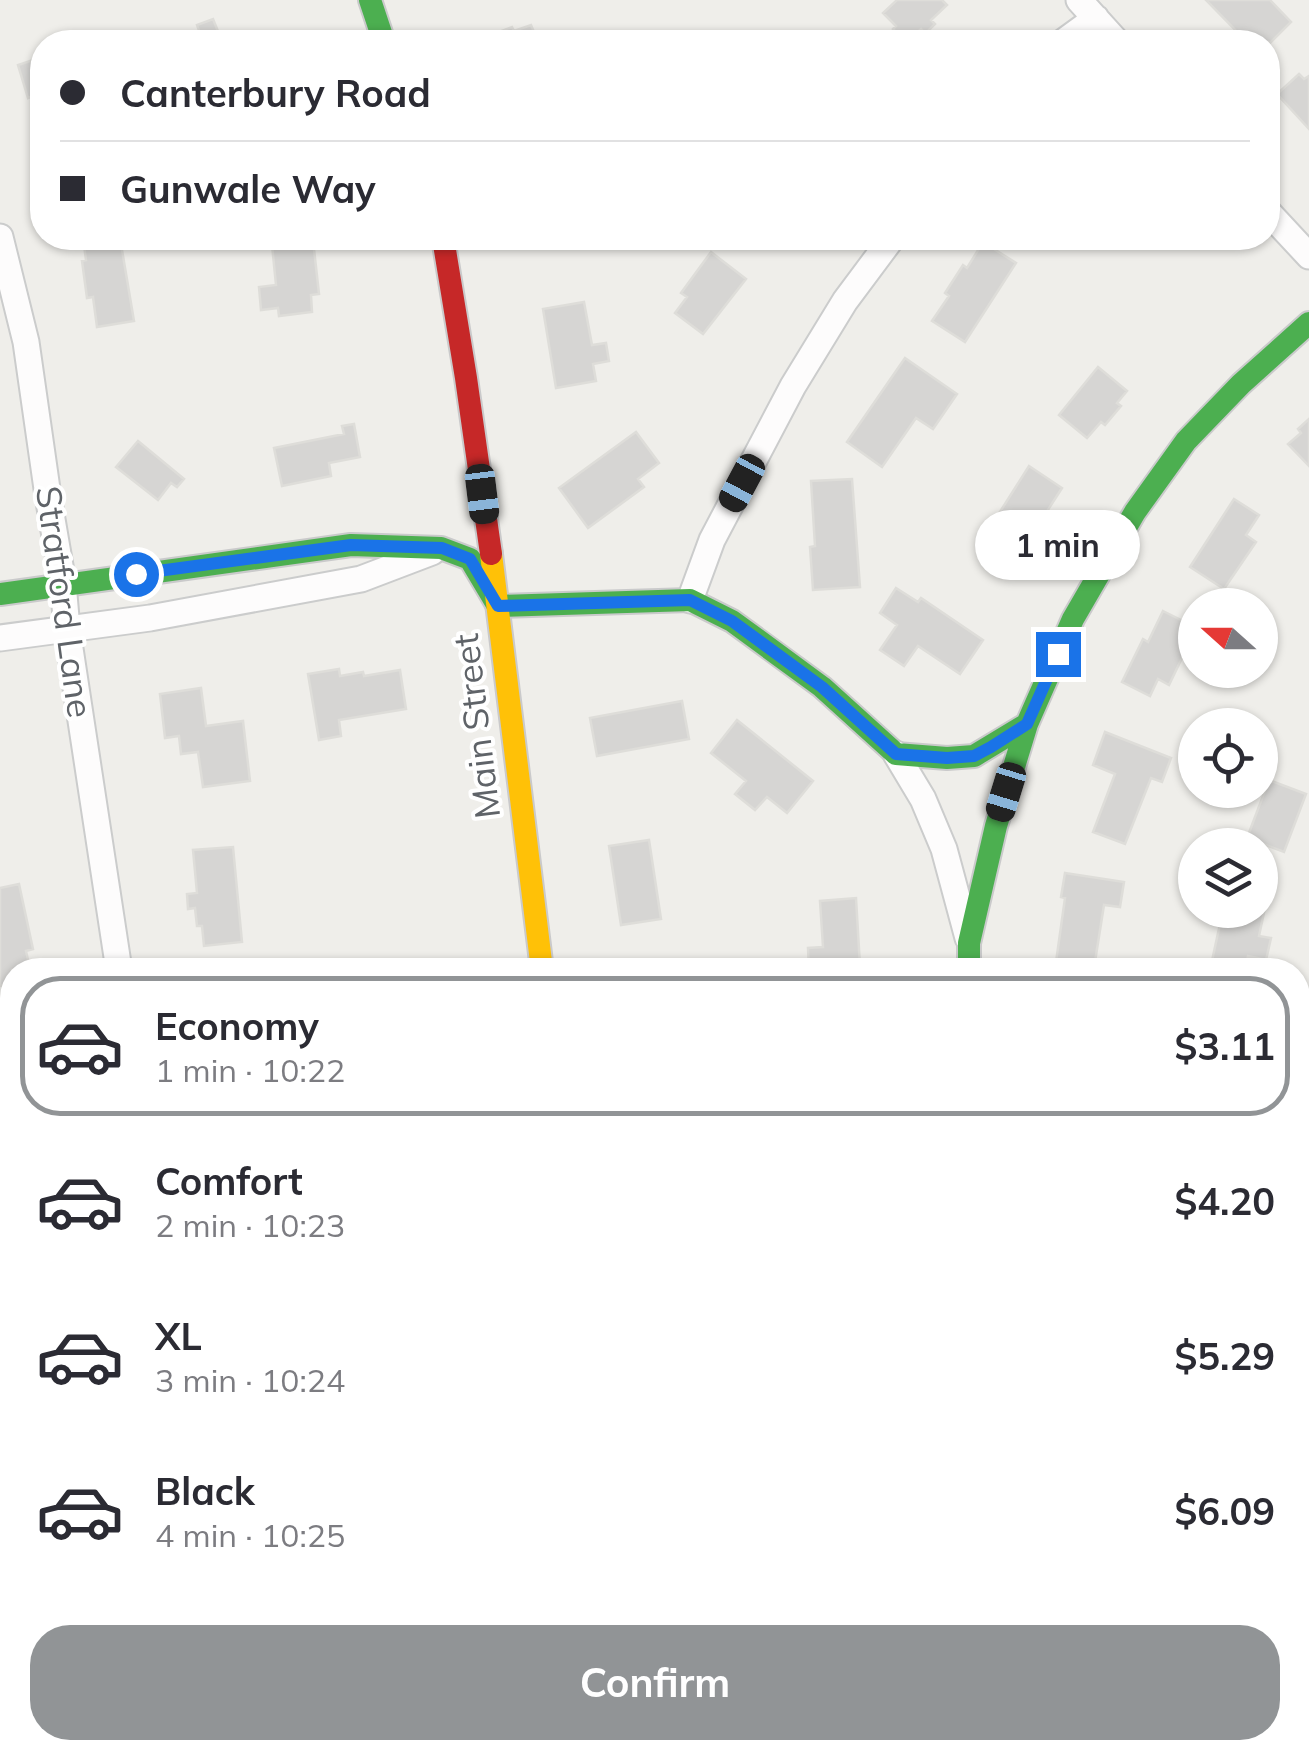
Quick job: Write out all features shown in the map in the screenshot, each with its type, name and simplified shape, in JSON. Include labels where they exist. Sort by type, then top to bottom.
[{"type":"street","points":[[370,0],[380,30]]},
{"type":"street","points":[[1072,30],[1087,9],[1106,30]]},
{"type":"street","points":[[1280,225],[1309,256]]},
{"type":"street","name":"Stratford Lane","points":[[0,236],[26,342],[117,958]]},
{"type":"street","name":"Main Street","points":[[444,250],[498,606],[541,958]]},
{"type":"street","points":[[690,600],[712,540],[792,386],[883,250]]},
{"type":"street","points":[[969,943],[996,826],[1027,724],[1073,619],[1146,498],[1186,441],[1241,384],[1309,324]]},
{"type":"street","points":[[0,594],[351,545],[442,548],[470,559],[498,606],[690,600],[732,621],[807,676],[896,754],[923,799],[944,850],[970,958]]},
{"type":"street","points":[[0,638],[150,618],[361,579],[442,548]]},
{"type":"street","points":[[896,754],[974,756],[1027,724]]},
{"type":"building","points":[[897,0],[942,0],[947,5],[931,20],[935,24],[929,30],[894,30],[896,26],[883,13]]},
{"type":"building","points":[[1206,0],[1270,0],[1291,22],[1280,33],[1235,30]]},
{"type":"building","points":[[213,19],[218,30],[199,30],[197,25]]},
{"type":"building","points":[[30,61],[28,98],[18,65]]},
{"type":"building","points":[[1299,74],[1304,79],[1309,76],[1309,129],[1280,97],[1280,91]]},
{"type":"building","points":[[85,250],[122,250],[134,321],[97,327],[93,297],[87,298],[82,261],[86,260]]},
{"type":"building","points":[[272,250],[314,250],[319,294],[311,295],[312,312],[279,316],[278,308],[261,310],[259,287],[276,285]]},
{"type":"building","points":[[978,250],[996,250],[1016,263],[965,342],[932,321],[963,265],[967,268]]},
{"type":"building","points":[[711,252],[746,279],[703,334],[675,313],[687,297],[681,293]]},
{"type":"building","points":[[584,302],[592,345],[606,343],[609,361],[593,364],[596,381],[556,388],[543,309]]},
{"type":"building","points":[[905,358],[957,394],[933,429],[916,418],[882,467],[847,442]]},
{"type":"building","points":[[1098,367],[1127,391],[1117,403],[1121,406],[1105,425],[1101,422],[1087,438],[1059,415]]},
{"type":"building","points":[[1309,419],[1309,466],[1288,444]]},
{"type":"building","points":[[354,424],[360,457],[329,463],[331,476],[282,486],[274,448],[344,434],[342,426]]},
{"type":"building","points":[[636,432],[659,463],[638,479],[644,487],[588,528],[559,488]]},
{"type":"building","points":[[138,441],[184,479],[177,487],[171,483],[158,500],[116,467]]},
{"type":"building","points":[[1029,466],[1062,488],[1017,558],[984,537]]},
{"type":"building","points":[[852,479],[860,587],[813,590],[811,481]]},
{"type":"building","points":[[1234,499],[1259,515],[1246,535],[1256,542],[1225,588],[1190,567]]},
{"type":"building","points":[[896,588],[918,602],[921,598],[983,640],[960,674],[918,646],[904,666],[880,650],[897,625],[880,613]]},
{"type":"building","points":[[1163,611],[1178,618],[1178,666],[1169,685],[1158,679],[1150,696],[1122,682],[1143,639],[1148,642]]},
{"type":"building","points":[[339,669],[340,676],[400,670],[406,709],[339,720],[341,736],[319,740],[308,674]]},
{"type":"building","points":[[201,688],[206,726],[243,721],[250,781],[203,787],[198,752],[181,754],[179,736],[165,738],[160,694]]},
{"type":"building","points":[[682,701],[689,739],[597,756],[590,718]]},
{"type":"building","points":[[737,720],[813,781],[787,813],[767,797],[755,810],[735,794],[746,781],[711,753]]},
{"type":"building","points":[[1105,732],[1171,758],[1162,782],[1151,778],[1125,844],[1093,832],[1115,774],[1093,765]]},
{"type":"building","points":[[1278,783],[1306,794],[1284,852],[1278,850],[1278,828],[1251,828],[1258,808],[1278,808]]},
{"type":"building","points":[[649,840],[661,919],[621,925],[609,846]]},
{"type":"building","points":[[233,847],[242,942],[204,946],[195,908],[188,909],[187,894],[197,893],[193,850]]},
{"type":"building","points":[[1065,873],[1124,882],[1120,907],[1104,905],[1096,958],[1057,958],[1065,898],[1061,897]]},
{"type":"building","points":[[19,884],[33,949],[26,951],[28,958],[0,958],[0,888]]},
{"type":"building","points":[[856,898],[860,958],[808,958],[808,948],[823,947],[820,901]]},
{"type":"building","points":[[1219,928],[1261,928],[1259,936],[1271,938],[1266,958],[1213,958]]},
{"type":"traffic: fast","points":[[370,0],[380,30]]},
{"type":"traffic: fast","points":[[969,958],[969,943],[996,826],[1027,724],[1073,619],[1135,512],[1186,441],[1241,384],[1309,323]]},
{"type":"traffic: fast","points":[[0,594],[351,545],[441,548],[470,559],[498,606],[690,600],[732,621],[822,687],[896,754],[974,756],[1027,724]]},
{"type":"traffic: slow","points":[[491,554],[541,958]]},
{"type":"traffic: jam","points":[[445,250],[491,554]]},
{"type":"route","points":[[136,574],[351,545],[442,548],[470,559],[498,606],[690,600],[732,621],[822,687],[896,754],[947,758],[974,756],[991,747],[1027,724],[1058,654]]}]
